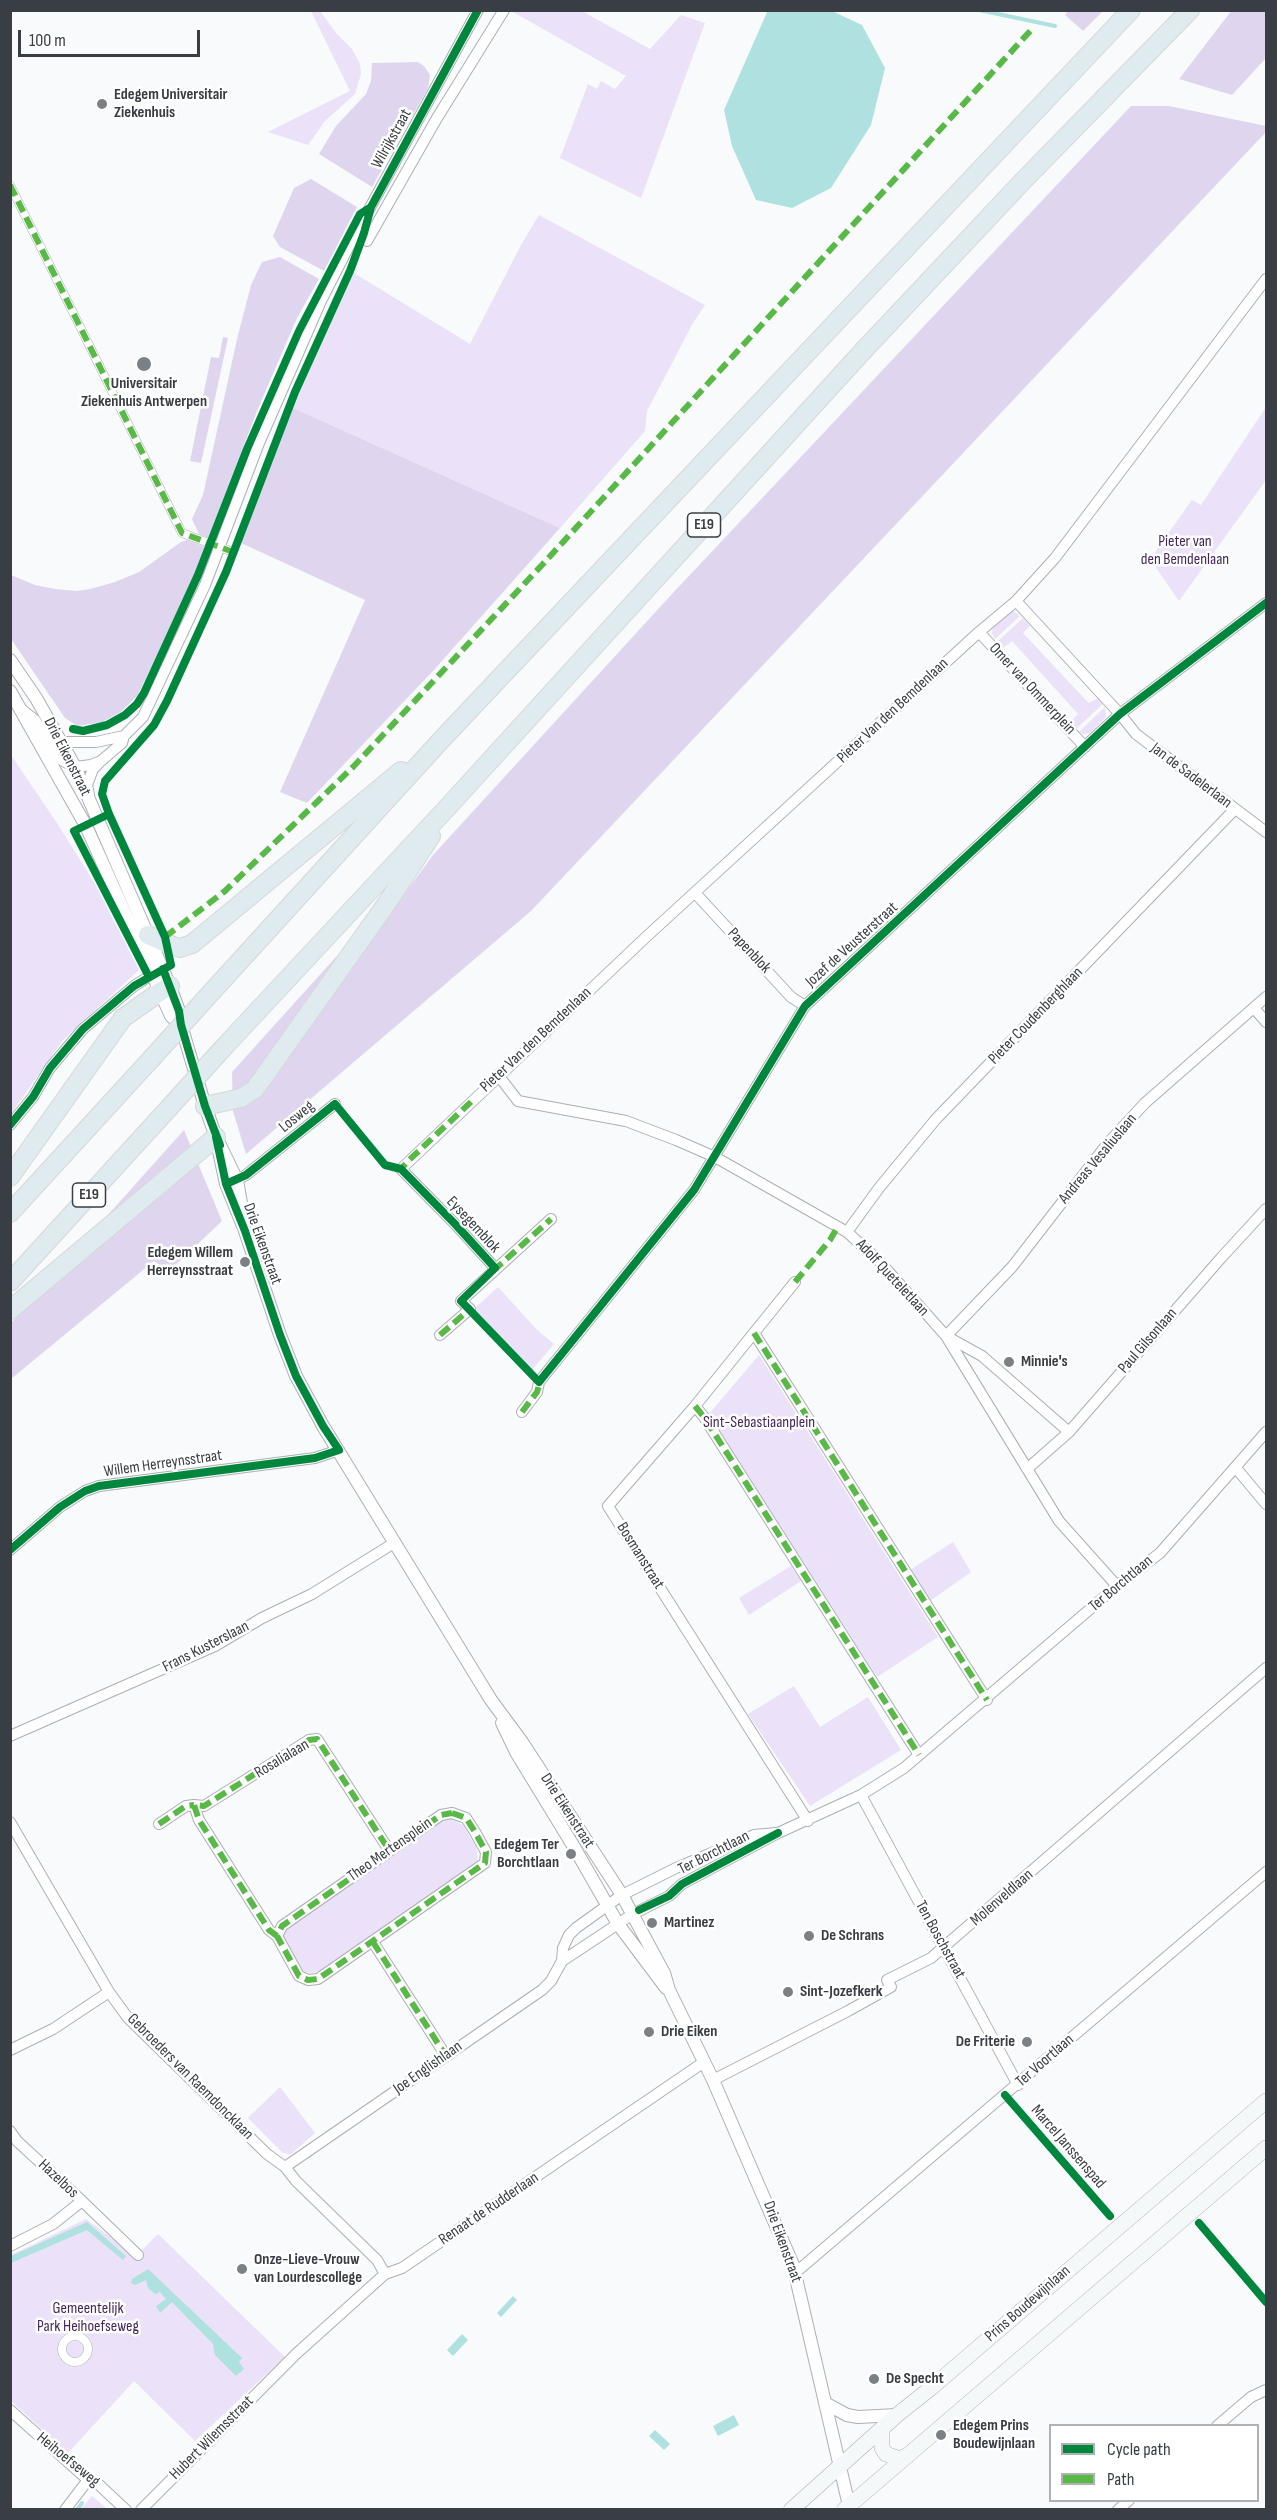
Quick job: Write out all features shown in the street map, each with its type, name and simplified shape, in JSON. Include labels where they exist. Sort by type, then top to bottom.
[{"type":"highway","name":"E19","points":[[10,1213],[443,738],[1131,10]]},
{"type":"highway","name":"E19","points":[[10,1282],[871,343],[1022,182],[1190,10]]},
{"type":"highway","points":[[148,935],[180,948],[192,944],[443,738]]},
{"type":"highway","points":[[205,1106],[241,1098],[255,1089],[418,858],[446,808]]},
{"type":"highway","points":[[10,1177],[123,1018],[161,984]]},
{"type":"highway","points":[[10,1310],[216,1137]]},
{"type":"main road","name":"Prins Boudewijnlaan","points":[[791,2510],[897,2415],[1266,2100]]},
{"type":"main road","points":[[848,2508],[1266,2148]]},
{"type":"main road","points":[[882,2429],[882,2448],[886,2454],[900,2459],[906,2456]]},
{"type":"street","name":"Wilrijkstraat","points":[[90,801],[87,785],[93,769],[122,743],[124,736],[143,717],[205,585],[259,443],[305,337],[349,246],[478,10]]},
{"type":"street","name":"Wilrijkstraat","points":[[368,241],[478,49],[504,10]]},
{"type":"street","points":[[10,185],[182,533],[233,552]]},
{"type":"street","points":[[371,207],[382,214]]},
{"type":"street","name":"Pieter Van den Bemdenlaan","points":[[473,1100],[979,632],[1016,601],[1055,558],[1266,279]]},
{"type":"street","points":[[1016,601],[1120,714]]},
{"type":"street","name":"Jozef de Veusterstraat","points":[[522,1412],[537,1392],[539,1382],[694,1190],[805,1006],[1120,714],[1266,603]]},
{"type":"street","name":"Omer van Ommerplein","points":[[979,632],[1085,747]]},
{"type":"street","name":"Drie Eikenstraat","points":[[10,660],[62,742],[75,767],[148,935],[171,1016],[181,1025],[205,1106],[232,1182],[245,1231],[296,1376],[323,1426],[491,1700],[522,1742],[622,1895],[664,1973],[669,1990],[713,2080],[788,2250],[848,2508]]},
{"type":"street","name":"Drie Eikenstraat","points":[[10,691],[86,826],[161,984]]},
{"type":"street","points":[[21,709],[35,720],[62,760],[75,767]]},
{"type":"street","name":"Jan de Sadelerlaan","points":[[1120,714],[1136,734],[1266,832]]},
{"type":"street","points":[[62,742],[96,742],[124,736]]},
{"type":"street","name":"Wilrijkstraat","points":[[75,767],[91,765],[101,760]]},
{"type":"street","name":"Pieter Coudenberghlaan","points":[[847,1232],[879,1188],[936,1119],[1235,809]]},
{"type":"street","name":"Papenblok","points":[[696,894],[791,997],[805,1006]]},
{"type":"street","points":[[10,1125],[33,1097],[50,1068],[83,1029],[134,986],[161,984]]},
{"type":"street","name":"Andreas Vesaliuslaan","points":[[946,1336],[1012,1267],[1069,1191],[1145,1103],[1266,997]]},
{"type":"street","points":[[1254,1008],[1266,1022]]},
{"type":"street","name":"Adolf Queteletlaan","points":[[498,1075],[518,1101],[626,1121],[715,1157],[847,1232],[880,1262],[946,1336],[1059,1521],[1117,1586]]},
{"type":"street","name":"Eysegemblok","points":[[473,1100],[401,1169],[456,1224],[495,1268]]},
{"type":"street","name":"Losweg","points":[[232,1182],[335,1104]]},
{"type":"street","name":"Paul Gilsonlaan","points":[[1027,1469],[1069,1432],[1266,1209]]},
{"type":"street","name":"Eysegemblok","points":[[440,1335],[470,1309],[461,1301],[551,1219]]},
{"type":"street","name":"Bosmanstraat","points":[[795,1282],[695,1406],[608,1506],[808,1821]]},
{"type":"street","points":[[754,1332],[987,1700]]},
{"type":"street","points":[[946,1336],[982,1356],[1069,1432]]},
{"type":"street","points":[[695,1406],[919,1755]]},
{"type":"street","name":"Ter Borchtlaan","points":[[618,1924],[669,1896],[682,1884],[778,1833],[861,1795],[904,1768],[987,1700],[1117,1586],[1160,1553],[1266,1432]]},
{"type":"street","name":"Willem Herreynsstraat","points":[[10,1550],[60,1507],[85,1491],[99,1486],[315,1458],[339,1450]]},
{"type":"street","points":[[1236,1468],[1266,1504]]},
{"type":"street","name":"Frans Kusterslaan","points":[[10,1736],[215,1646],[262,1618],[312,1594],[394,1543]]},
{"type":"street","name":"Molenveldlaan","points":[[713,2080],[891,1987],[887,1980],[931,1958],[1266,1668]]},
{"type":"street","name":"Drie Eikenstraat","points":[[491,1700],[516,1752],[618,1924],[656,1977],[669,1990]]},
{"type":"street","name":"Rosalialaan","points":[[159,1824],[186,1806],[204,1806],[309,1740],[316,1739],[389,1850]]},
{"type":"street","name":"Ten Boschstraat","points":[[861,1795],[1018,2085]]},
{"type":"street","points":[[194,1805],[199,1820],[269,1929],[277,1936]]},
{"type":"street","name":"Theo Mertensplein","points":[[452,1812],[466,1818],[486,1852],[485,1863],[318,1979],[308,1980],[299,1976],[277,1936],[282,1926],[389,1850],[441,1815],[452,1812]]},
{"type":"street","name":"Gebroeders van Raemdoncklaan","points":[[10,1822],[109,1992],[136,2026],[267,2154],[285,2167],[296,2181],[376,2259],[385,2274]]},
{"type":"street","name":"Ter Borchtlaan","points":[[607,1906],[622,1895],[676,1868],[754,1835],[778,1833]]},
{"type":"street","name":"Ter Voortlaan","points":[[795,2273],[1266,1872]]},
{"type":"street","name":"Joe Englishlaan","points":[[285,2167],[542,1990],[551,1982],[562,1961],[563,1948],[569,1935],[607,1906]]},
{"type":"street","name":"Joe Englishlaan","points":[[562,1961],[618,1924]]},
{"type":"street","points":[[373,1942],[446,2056]]},
{"type":"street","points":[[10,2050],[53,2029],[109,1992]]},
{"type":"street","name":"Renaat de Rudderlaan","points":[[283,2366],[385,2274],[410,2263],[704,2062]]},
{"type":"street","name":"Hazelbos","points":[[10,2131],[14,2143],[82,2201],[138,2255]]},
{"type":"street","name":"Hazelbos","points":[[10,2246],[53,2223],[82,2201]]},
{"type":"street","name":"Hubert Wilemsstraat","points":[[141,2510],[283,2366]]},
{"type":"street","points":[[1219,2424],[1251,2397],[1266,2390]]},
{"type":"street","points":[[825,2403],[847,2415],[858,2417],[897,2415]]},
{"type":"street","name":"Heihoefseweg","points":[[10,2410],[87,2480],[96,2482],[126,2510]]},
{"type":"street","points":[[65,2510],[87,2480]]},
{"type":"green space","points":[[515,10],[582,11],[650,49],[681,15],[705,23],[641,198],[560,158],[588,84],[597,89],[601,81],[615,89],[626,76],[513,12]]},
{"type":"green space","points":[[311,11],[320,11],[337,34],[352,49],[360,64],[361,74],[355,94],[325,121],[308,145],[268,132],[350,91]]},
{"type":"green space","points":[[539,215],[705,305],[693,323],[647,411],[645,431],[560,528],[291,407],[349,278],[354,273],[470,344]]},
{"type":"green space","name":"Pieter van den Bemdenlaan","points":[[1266,407],[1266,480],[1179,601],[1150,559],[1192,500],[1201,505]]},
{"type":"green space","points":[[1013,611],[1020,616],[995,639],[992,633],[993,625]]},
{"type":"green space","points":[[1023,618],[1030,626],[1023,633],[1089,703],[1098,698],[1103,704],[1076,729],[1070,722],[1078,714],[1012,641],[1003,648],[997,642]]},
{"type":"green space","points":[[1105,707],[1106,717],[1090,733],[1079,732]]},
{"type":"green space","points":[[11,755],[95,884],[139,970],[62,1041],[11,1114]]},
{"type":"green space","points":[[498,1287],[537,1330],[554,1344],[531,1371],[474,1309]]},
{"type":"green space","name":"Sint-Sebastiaanplein","points":[[759,1355],[938,1637],[877,1677],[709,1414]]},
{"type":"green space","points":[[953,1542],[971,1572],[930,1601],[910,1570]]},
{"type":"green space","points":[[791,1566],[801,1581],[749,1615],[739,1598]]},
{"type":"green space","points":[[794,1686],[820,1727],[868,1697],[901,1750],[810,1806],[748,1714]]},
{"type":"green space","points":[[449,1818],[463,1825],[476,1847],[478,1859],[472,1869],[325,1969],[313,1973],[303,1972],[282,1939],[283,1931],[440,1821]]},
{"type":"green space","points":[[280,2087],[315,2133],[291,2154],[283,2153],[248,2118]]},
{"type":"green space","name":"Gemeentelijk Park Heihoefseweg","points":[[86,2219],[136,2256],[158,2234],[285,2357],[195,2441],[134,2381],[68,2453],[11,2401],[11,2255]]},
{"type":"green space","points":[[92,2496],[107,2509],[81,2509]]},
{"type":"shaded area","points":[[1232,10],[1266,11],[1266,58],[1232,95],[1179,79]]},
{"type":"shaded area","points":[[1068,11],[1103,11],[1083,31],[1065,15]]},
{"type":"shaded area","points":[[418,62],[430,75],[428,88],[372,187],[319,154],[336,126],[366,94],[371,81],[372,63]]},
{"type":"shaded area","points":[[1131,106],[1169,106],[1266,126],[1266,132],[531,911],[246,1154],[233,1111],[232,1072],[335,958],[392,911],[433,855],[671,595]]},
{"type":"shaded area","points":[[311,179],[357,207],[324,271],[280,247],[273,236],[294,188]]},
{"type":"shaded area","points":[[280,257],[319,279],[297,318],[257,411],[208,538],[199,534],[192,519],[203,495],[237,339],[251,285],[262,262]]},
{"type":"shaded area","points":[[223,337],[228,338],[201,463],[190,461],[211,357],[219,358]]},
{"type":"shaded area","points":[[291,407],[560,528],[433,671],[307,803],[280,792],[365,600],[241,543]]},
{"type":"shaded area","points":[[187,540],[205,547],[183,603],[137,696],[121,712],[102,722],[77,726],[65,718],[11,639],[11,575],[35,585],[55,589],[76,591],[90,589],[139,572]]},
{"type":"shaded area","points":[[184,1130],[222,1221],[168,1272],[154,1261],[11,1379],[11,1323]]},
{"type":"water","points":[[768,10],[832,11],[862,25],[885,68],[871,125],[831,188],[792,208],[756,200],[732,146],[724,110]]},
{"type":"water","points":[[87,2222],[126,2256],[123,2260],[87,2230],[11,2263],[11,2256]]},
{"type":"water","points":[[148,2269],[242,2358],[239,2362],[244,2369],[236,2376],[215,2355],[213,2344],[172,2302],[160,2313],[156,2306],[166,2299],[160,2292],[155,2294],[148,2288],[146,2280],[135,2285],[131,2283],[132,2279]]},
{"type":"water","points":[[513,2296],[517,2300],[501,2317],[497,2313]]},
{"type":"water","points":[[462,2334],[468,2340],[453,2356],[447,2350]]},
{"type":"water","points":[[734,2415],[739,2425],[718,2436],[713,2426]]},
{"type":"water","points":[[655,2430],[670,2444],[664,2450],[649,2436]]},
{"type":"waterway","points":[[979,10],[1055,26]]},
{"type":"waterway","points":[[77,2510],[82,2503]]},
{"type":"marked path","points":[[165,937],[225,891],[353,767],[542,565],[1032,29]]},
{"type":"marked path","points":[[10,185],[182,533],[233,552]]},
{"type":"marked path","points":[[404,1173],[401,1169],[407,1162],[473,1100]]},
{"type":"marked path","points":[[493,1271],[551,1219]]},
{"type":"marked path","points":[[795,1282],[830,1240],[838,1226]]},
{"type":"marked path","points":[[440,1335],[470,1309],[466,1306]]},
{"type":"marked path","points":[[754,1333],[987,1700]]},
{"type":"marked path","points":[[522,1412],[537,1392],[541,1379]]},
{"type":"marked path","points":[[695,1406],[919,1755]]},
{"type":"marked path","points":[[277,1936],[269,1930],[199,1820],[194,1805],[204,1806],[309,1740],[317,1739],[389,1850]]},
{"type":"marked path","points":[[159,1824],[186,1806],[194,1805]]},
{"type":"marked path","points":[[452,1813],[466,1818],[486,1852],[485,1863],[318,1979],[308,1980],[299,1976],[277,1936],[282,1926],[441,1815],[452,1813]]},
{"type":"marked path","points":[[373,1942],[446,2056]]},
{"type":"cycle path","points":[[10,1125],[33,1097],[50,1068],[83,1029],[134,986],[171,965],[165,937],[109,814],[102,794],[105,781],[154,725],[167,701],[226,572],[295,392],[350,271],[371,207],[478,10]]},
{"type":"cycle path","points":[[73,729],[83,731],[107,725],[125,715],[137,704],[144,693],[198,575],[247,449],[299,331],[360,214],[371,207]]},
{"type":"cycle path","points":[[226,1184],[246,1175],[335,1104],[385,1165],[401,1169],[495,1268],[461,1301],[539,1382],[694,1190],[805,1006],[1120,714],[1266,603]]},
{"type":"cycle path","points":[[109,814],[74,831],[149,977]]},
{"type":"cycle path","points":[[163,969],[179,1011],[205,1106],[220,1145]]},
{"type":"cycle path","points":[[10,1550],[60,1507],[85,1491],[99,1486],[315,1458],[339,1450],[296,1376],[226,1184],[216,1137]]},
{"type":"cycle path","points":[[639,1910],[669,1896],[682,1884],[778,1833]]},
{"type":"cycle path","name":"Marcel Janssenspad","points":[[1005,2095],[1110,2216]]},
{"type":"cycle path","points":[[1199,2223],[1266,2302]]},
{"type":"place","name":"Edegem Universitair Ziekenhuis","points":[[102,104]]},
{"type":"place","name":"Universitair Ziekenhuis Antwerpen","points":[[144,364]]},
{"type":"place","name":"Edegem Willem Herreynsstraat","points":[[245,1262]]},
{"type":"place","name":"Minnie's","points":[[1009,1362]]},
{"type":"place","name":"Edegem Ter Borchtlaan","points":[[571,1854]]},
{"type":"place","name":"Martinez","points":[[652,1923]]},
{"type":"place","name":"De Schrans","points":[[809,1936]]},
{"type":"place","name":"Sint-Jozefkerk","points":[[788,1992]]},
{"type":"place","name":"Drie Eiken","points":[[649,2032]]},
{"type":"place","name":"De Friterie","points":[[1027,2042]]},
{"type":"place","name":"Onze-Lieve-Vrouw van Lourdescollege","points":[[242,2269]]},
{"type":"place","name":"De Specht","points":[[874,2379]]},
{"type":"place","name":"Edegem Prins Boudewijnlaan","points":[[941,2435]]}]
